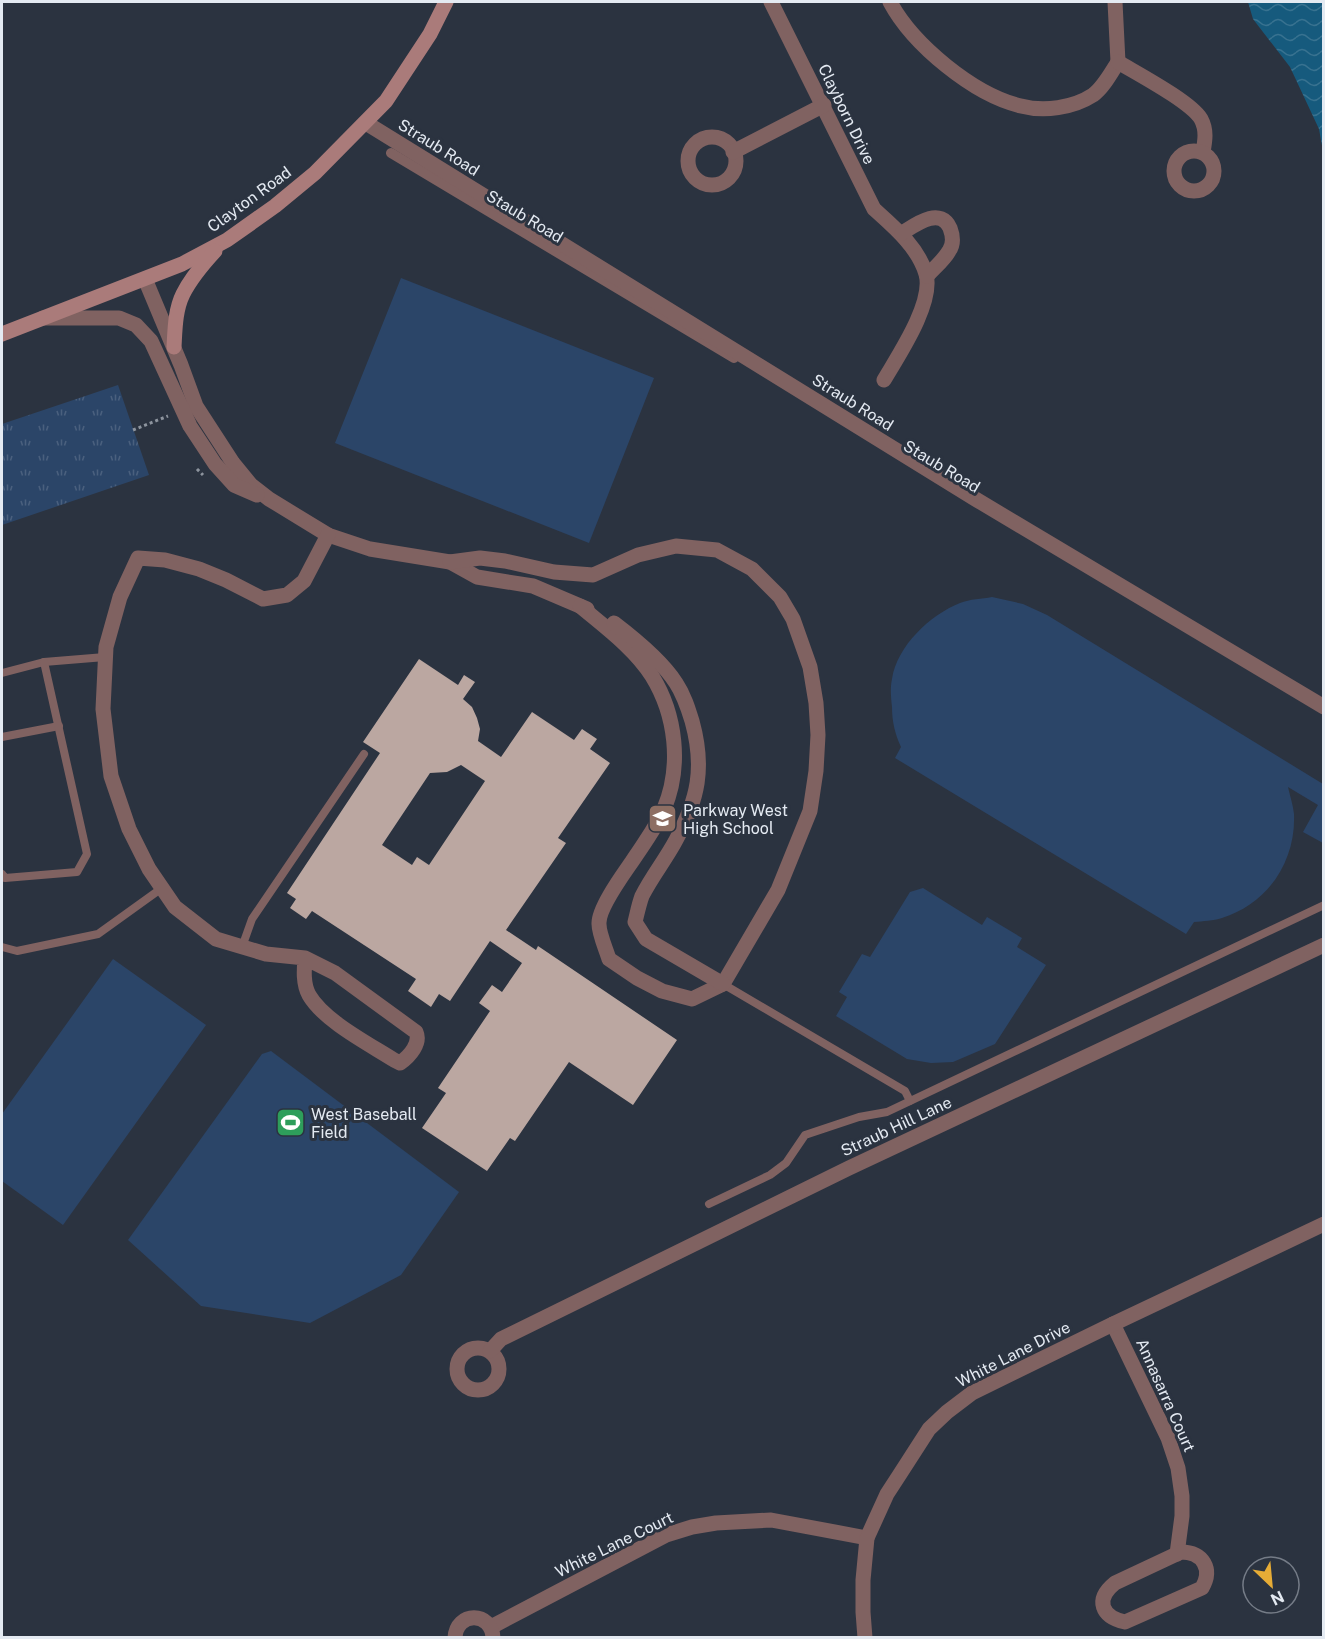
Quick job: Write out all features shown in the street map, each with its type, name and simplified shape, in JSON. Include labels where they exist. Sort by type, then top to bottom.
[{"type":"main road","name":"Clayton Road","points":[[2,334],[182,264],[225,241],[275,206],[315,172],[386,102],[430,34],[446,2]]},
{"type":"main road","points":[[174,347],[177,315],[182,296],[200,267],[225,241]]},
{"type":"street","name":"Clayborn Drive","points":[[771,2],[874,209],[902,234],[916,254],[927,276]]},
{"type":"street","points":[[890,2],[918,41],[940,61],[976,86],[1004,100],[1039,109],[1079,102],[1095,94],[1118,62],[1115,2]]},
{"type":"street","points":[[1118,62],[1192,108],[1202,120],[1205,137],[1203,152]]},
{"type":"street","points":[[734,152],[824,105]]},
{"type":"street","name":"Straub Road","points":[[366,123],[977,500],[1323,709]]},
{"type":"street","name":"Staub Road","points":[[391,153],[1323,709]]},
{"type":"street","points":[[884,380],[916,325],[925,296],[927,276],[951,250],[953,241],[948,225],[942,219],[932,217],[919,222],[902,234]]},
{"type":"street","points":[[145,279],[196,406],[233,463],[251,485],[269,499],[328,535],[370,549],[450,562],[480,558],[554,572],[593,575],[638,555],[675,546],[717,550],[752,569],[780,597],[793,619],[810,667],[816,703],[818,735],[816,771],[810,810],[778,890],[723,984],[692,999],[662,992],[609,959],[599,922],[608,897],[664,809],[672,781],[675,752],[671,724],[663,697],[651,675],[626,646],[580,606]]},
{"type":"street","points":[[43,318],[119,318],[136,325],[151,341],[190,426],[215,464],[234,485],[269,499]]},
{"type":"street","points":[[305,958],[304,977],[308,993],[320,1009],[394,1060],[400,1063],[406,1059],[418,1041],[416,1032],[335,973],[305,958],[266,954],[216,939],[175,907],[148,869],[129,829],[111,776],[103,709],[105,657],[120,597],[138,558],[165,560],[199,569],[263,599],[287,595],[304,581],[328,535]]},
{"type":"street","points":[[450,562],[477,577],[533,586],[609,619],[634,638],[676,682],[688,706],[698,742],[698,777],[692,805],[676,840],[642,897],[635,922],[646,939],[723,984]]},
{"type":"street","name":"Straub Hill Lane","points":[[490,1352],[501,1339],[849,1168],[1323,945]]},
{"type":"street","name":"White Lane Drive","points":[[865,1638],[863,1580],[867,1538],[887,1494],[929,1429],[947,1412],[972,1392],[1323,1224]]},
{"type":"street","name":"Annasarra Court","points":[[1113,1324],[1168,1438],[1178,1468],[1182,1506],[1177,1554]]},
{"type":"street","name":"White Lane Court","points":[[455,1638],[460,1623],[470,1618],[482,1619],[492,1632],[666,1535],[692,1527],[716,1523],[771,1520],[867,1538]]},
{"type":"street","points":[[1189,1552],[1202,1560],[1207,1574],[1202,1588],[1125,1622],[1114,1619],[1106,1612],[1103,1599],[1108,1589],[1177,1554],[1189,1552]]},
{"type":"lane","points":[[2,673],[44,662],[105,657]]},
{"type":"lane","points":[[2,874],[5,878],[77,872],[87,854],[44,662]]},
{"type":"lane","points":[[2,737],[58,726]]},
{"type":"lane","points":[[242,947],[252,919],[364,754]]},
{"type":"lane","points":[[2,947],[17,951],[98,934],[162,888]]},
{"type":"lane","points":[[710,1204],[770,1175],[786,1163],[805,1135],[859,1117],[887,1112],[1323,904]]},
{"type":"lane","points":[[723,984],[905,1091],[910,1101]]},
{"type":"path","points":[[133,430],[175,414]]},
{"type":"green space","points":[[401,278],[654,378],[589,543],[335,443]]},
{"type":"green space","points":[[118,385],[149,475],[2,525],[2,424]]},
{"type":"green space","points":[[992,597],[1023,604],[1047,615],[1323,784],[1323,843],[1303,832],[1318,805],[1288,787],[1294,814],[1293,831],[1290,848],[1276,878],[1253,902],[1222,918],[1194,922],[1186,934],[895,758],[901,747],[893,723],[891,686],[895,667],[901,655],[917,633],[937,615],[964,602]]},
{"type":"green space","points":[[923,888],[982,925],[987,917],[1022,938],[1017,947],[1046,965],[995,1044],[953,1062],[931,1063],[907,1059],[836,1016],[847,997],[839,992],[862,954],[870,957],[910,892]]},
{"type":"green space","points":[[113,959],[206,1025],[63,1225],[2,1181],[2,1114]]},
{"type":"green space","name":"West Baseball Field","points":[[271,1051],[459,1192],[401,1275],[310,1323],[201,1306],[128,1240],[262,1054]]},
{"type":"water","points":[[1248,2],[1323,2],[1323,151],[1319,129],[1290,67],[1253,19]]},
{"type":"building","points":[[419,659],[458,685],[464,675],[475,682],[463,699],[472,707],[477,718],[480,729],[478,741],[501,757],[532,712],[574,740],[582,729],[597,739],[590,749],[610,763],[558,838],[566,843],[506,930],[536,950],[538,946],[677,1040],[633,1105],[569,1062],[515,1141],[510,1138],[487,1171],[422,1128],[446,1093],[438,1088],[490,1011],[479,1003],[492,985],[502,992],[522,963],[490,941],[450,1001],[439,994],[431,1007],[408,991],[416,979],[312,911],[306,919],[290,908],[296,899],[287,893],[380,753],[363,742]],"holes":[[[461,765],[485,781],[429,865],[417,857],[412,865],[382,845],[430,773],[447,772]]]},
{"type":"place","name":"Parkway West High School","points":[[662,819]]},
{"type":"place","name":"West Baseball Field","points":[[290,1123]]}]
